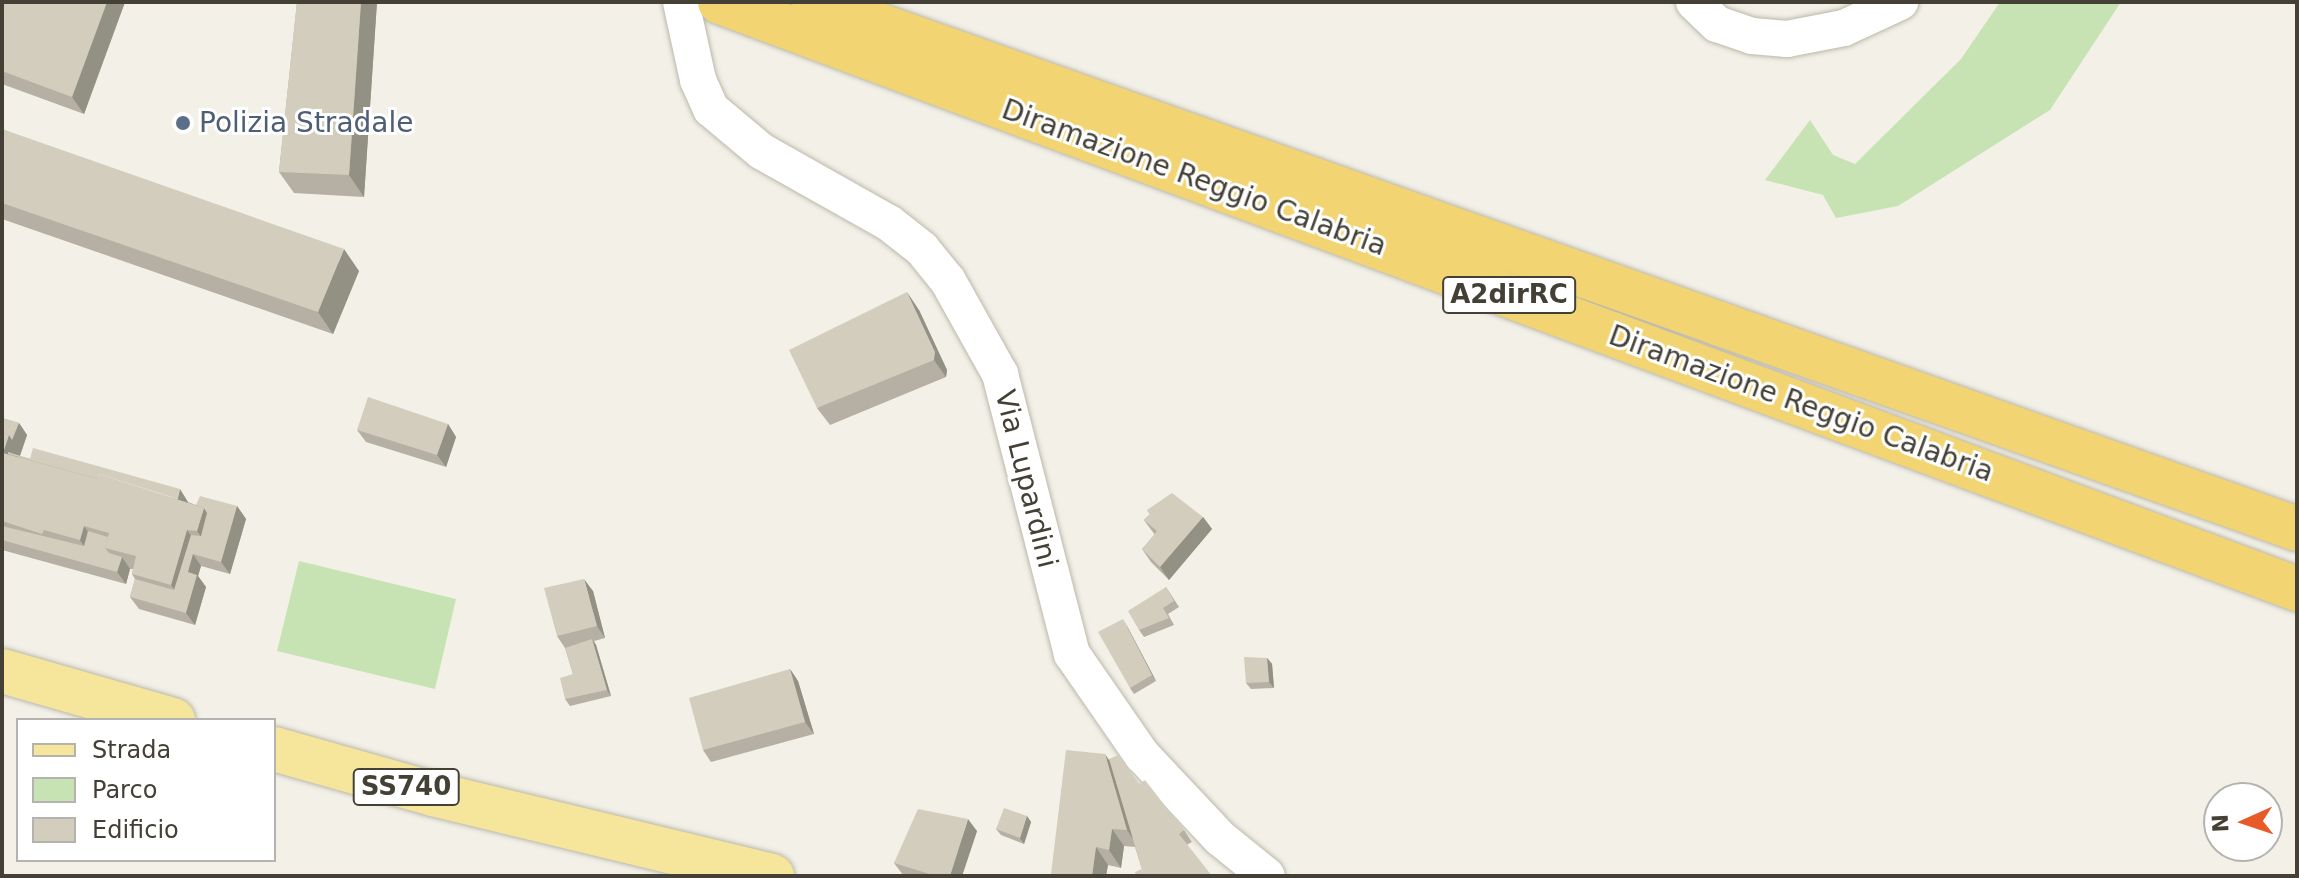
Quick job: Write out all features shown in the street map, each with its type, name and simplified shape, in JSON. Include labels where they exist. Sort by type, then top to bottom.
[{"type":"highway","name":"Diramazione Reggio Calabria","points":[[720,2],[2297,589]]},
{"type":"highway","name":"Diramazione Reggio Calabria","points":[[814,2],[2297,529]]},
{"type":"main road","points":[[2,671],[166,718]]},
{"type":"main road","name":"SS740","points":[[276,750],[540,821],[772,876]]},
{"type":"street","name":"Via Lupardini","points":[[681,2],[698,80],[718,117],[761,151],[889,223],[922,249],[948,281],[1000,374],[1072,654],[1142,755],[1220,838],[1267,876]]},
{"type":"street","points":[[1694,2],[1717,24],[1752,36],[1787,39],[1844,28],[1900,2]]},
{"type":"green space","points":[[2000,2],[2121,2],[2050,110],[1898,206],[1836,218],[1823,195],[1765,180],[1810,120],[1833,155],[1855,164],[1961,59]]},
{"type":"green space","points":[[299,561],[456,599],[435,689],[277,651]]},
{"type":"building","points":[[2,2],[107,2],[72,97],[2,71]]},
{"type":"building","points":[[297,2],[361,2],[349,175],[279,172]]},
{"type":"building","points":[[2,129],[344,249],[318,312],[2,203]]},
{"type":"building","points":[[907,292],[935,352],[934,360],[817,408],[789,350]]},
{"type":"building","points":[[368,397],[448,424],[437,455],[357,430]]},
{"type":"building","points":[[2,418],[19,423],[12,440],[2,433]]},
{"type":"building","points":[[2,433],[9,435],[3,453],[98,479],[99,474],[204,508],[197,531],[187,530],[171,585],[132,574],[136,556],[105,548],[109,533],[84,526],[80,540],[44,530],[42,534],[2,521]]},
{"type":"building","points":[[33,448],[180,489],[178,499],[99,474],[98,479],[8,454],[30,459]]},
{"type":"building","points":[[1172,493],[1203,517],[1160,567],[1142,549],[1157,531],[1144,520],[1150,514],[1147,510]]},
{"type":"building","points":[[200,496],[237,506],[221,562],[193,554],[188,572],[197,575],[186,613],[130,597],[135,579],[174,590],[191,535],[201,536],[207,513],[196,505]]},
{"type":"building","points":[[2,526],[84,546],[88,531],[108,537],[105,548],[109,553],[122,557],[117,572],[2,540]]},
{"type":"building","points":[[584,579],[597,626],[557,636],[544,588]]},
{"type":"building","points":[[1166,587],[1174,601],[1163,608],[1169,618],[1139,630],[1128,611]]},
{"type":"building","points":[[1123,619],[1152,675],[1130,688],[1098,632]]},
{"type":"building","points":[[592,639],[607,690],[565,699],[560,678],[573,674],[565,648]]},
{"type":"building","points":[[1244,657],[1267,658],[1269,682],[1246,683]]},
{"type":"building","points":[[790,669],[805,722],[703,750],[689,698]]},
{"type":"building","points":[[1066,750],[1105,754],[1127,830],[1112,829],[1109,850],[1096,847],[1092,876],[1051,874]]},
{"type":"building","points":[[1119,755],[1139,784],[1145,780],[1184,830],[1179,834],[1212,876],[1144,876],[1109,759]]},
{"type":"building","points":[[1004,808],[1027,816],[1020,838],[996,829]]},
{"type":"building","points":[[918,809],[968,819],[950,876],[936,876],[894,863]]},
{"type":"building","points":[[1142,869],[1144,876],[1136,876],[1135,872]]},
{"type":"place","name":"Polizia Stradale","points":[[183,123]]}]
